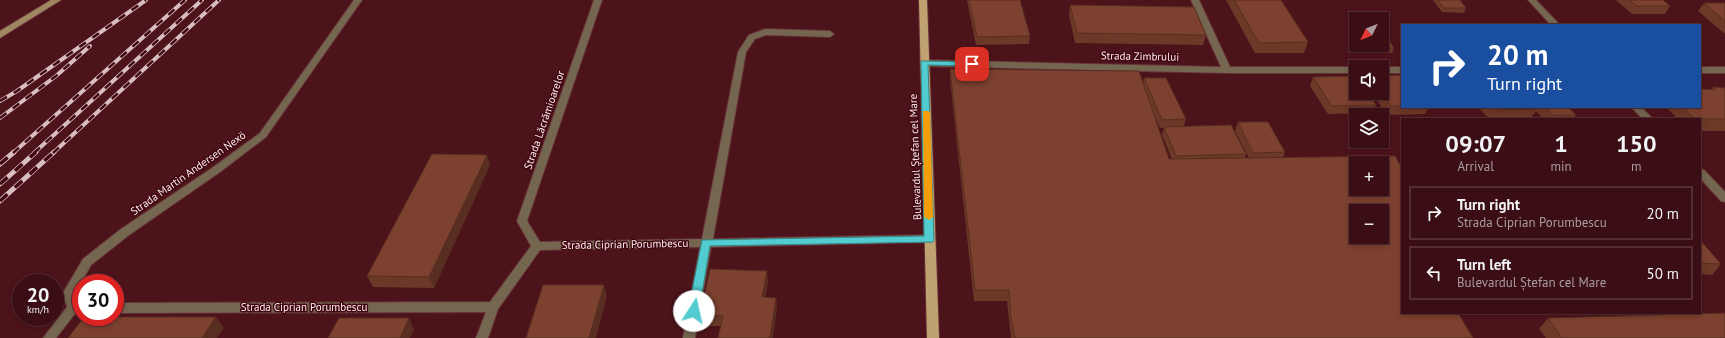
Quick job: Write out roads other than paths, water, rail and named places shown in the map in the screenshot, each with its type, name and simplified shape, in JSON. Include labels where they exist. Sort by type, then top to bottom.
[{"type":"main road","points":[[0,35],[57,0]]},
{"type":"main road","name":"Bulevardul Ștefan cel Mare","points":[[923,0],[933,338]]},
{"type":"street","name":"Strada Martin Andersen Nexö","points":[[80,274],[87,262],[124,232],[216,170],[263,135],[358,0]]},
{"type":"street","name":"Strada Lăcrămioarelor","points":[[536,246],[522,221],[598,0]]},
{"type":"street","points":[[1195,0],[1227,70]]},
{"type":"street","points":[[1532,0],[1555,24]]},
{"type":"street","points":[[689,338],[742,52],[752,37],[765,32],[830,34]]},
{"type":"street","name":"Strada Zimbrului","points":[[924,63],[1227,70],[1349,70]]},
{"type":"street","points":[[1389,70],[1401,70]]},
{"type":"street","points":[[1701,70],[1725,70]]},
{"type":"street","points":[[1637,108],[1647,118]]},
{"type":"street","points":[[1701,173],[1725,198]]},
{"type":"street","name":"Strada Ciprian Porumbescu","points":[[536,246],[706,242],[929,240]]},
{"type":"street","points":[[482,338],[493,307],[536,246]]},
{"type":"street","name":"Strada Martin Andersen Nexö","points":[[72,288],[69,293],[72,299]]},
{"type":"street","name":"Strada Ciprian Porumbescu","points":[[124,308],[493,307]]},
{"type":"street","name":"Strada Martin Andersen Nexö","points":[[49,338],[72,313]]},
{"type":"railway","points":[[0,101],[17,91],[146,0]]},
{"type":"railway","points":[[13,153],[185,0]]},
{"type":"railway","points":[[34,153],[202,0]]},
{"type":"railway","points":[[53,153],[219,0]]},
{"type":"railway","points":[[0,118],[56,76],[90,46]]},
{"type":"railway","points":[[0,164],[14,152]]},
{"type":"railway","points":[[0,184],[36,152]]},
{"type":"railway","points":[[0,201],[54,152]]}]
